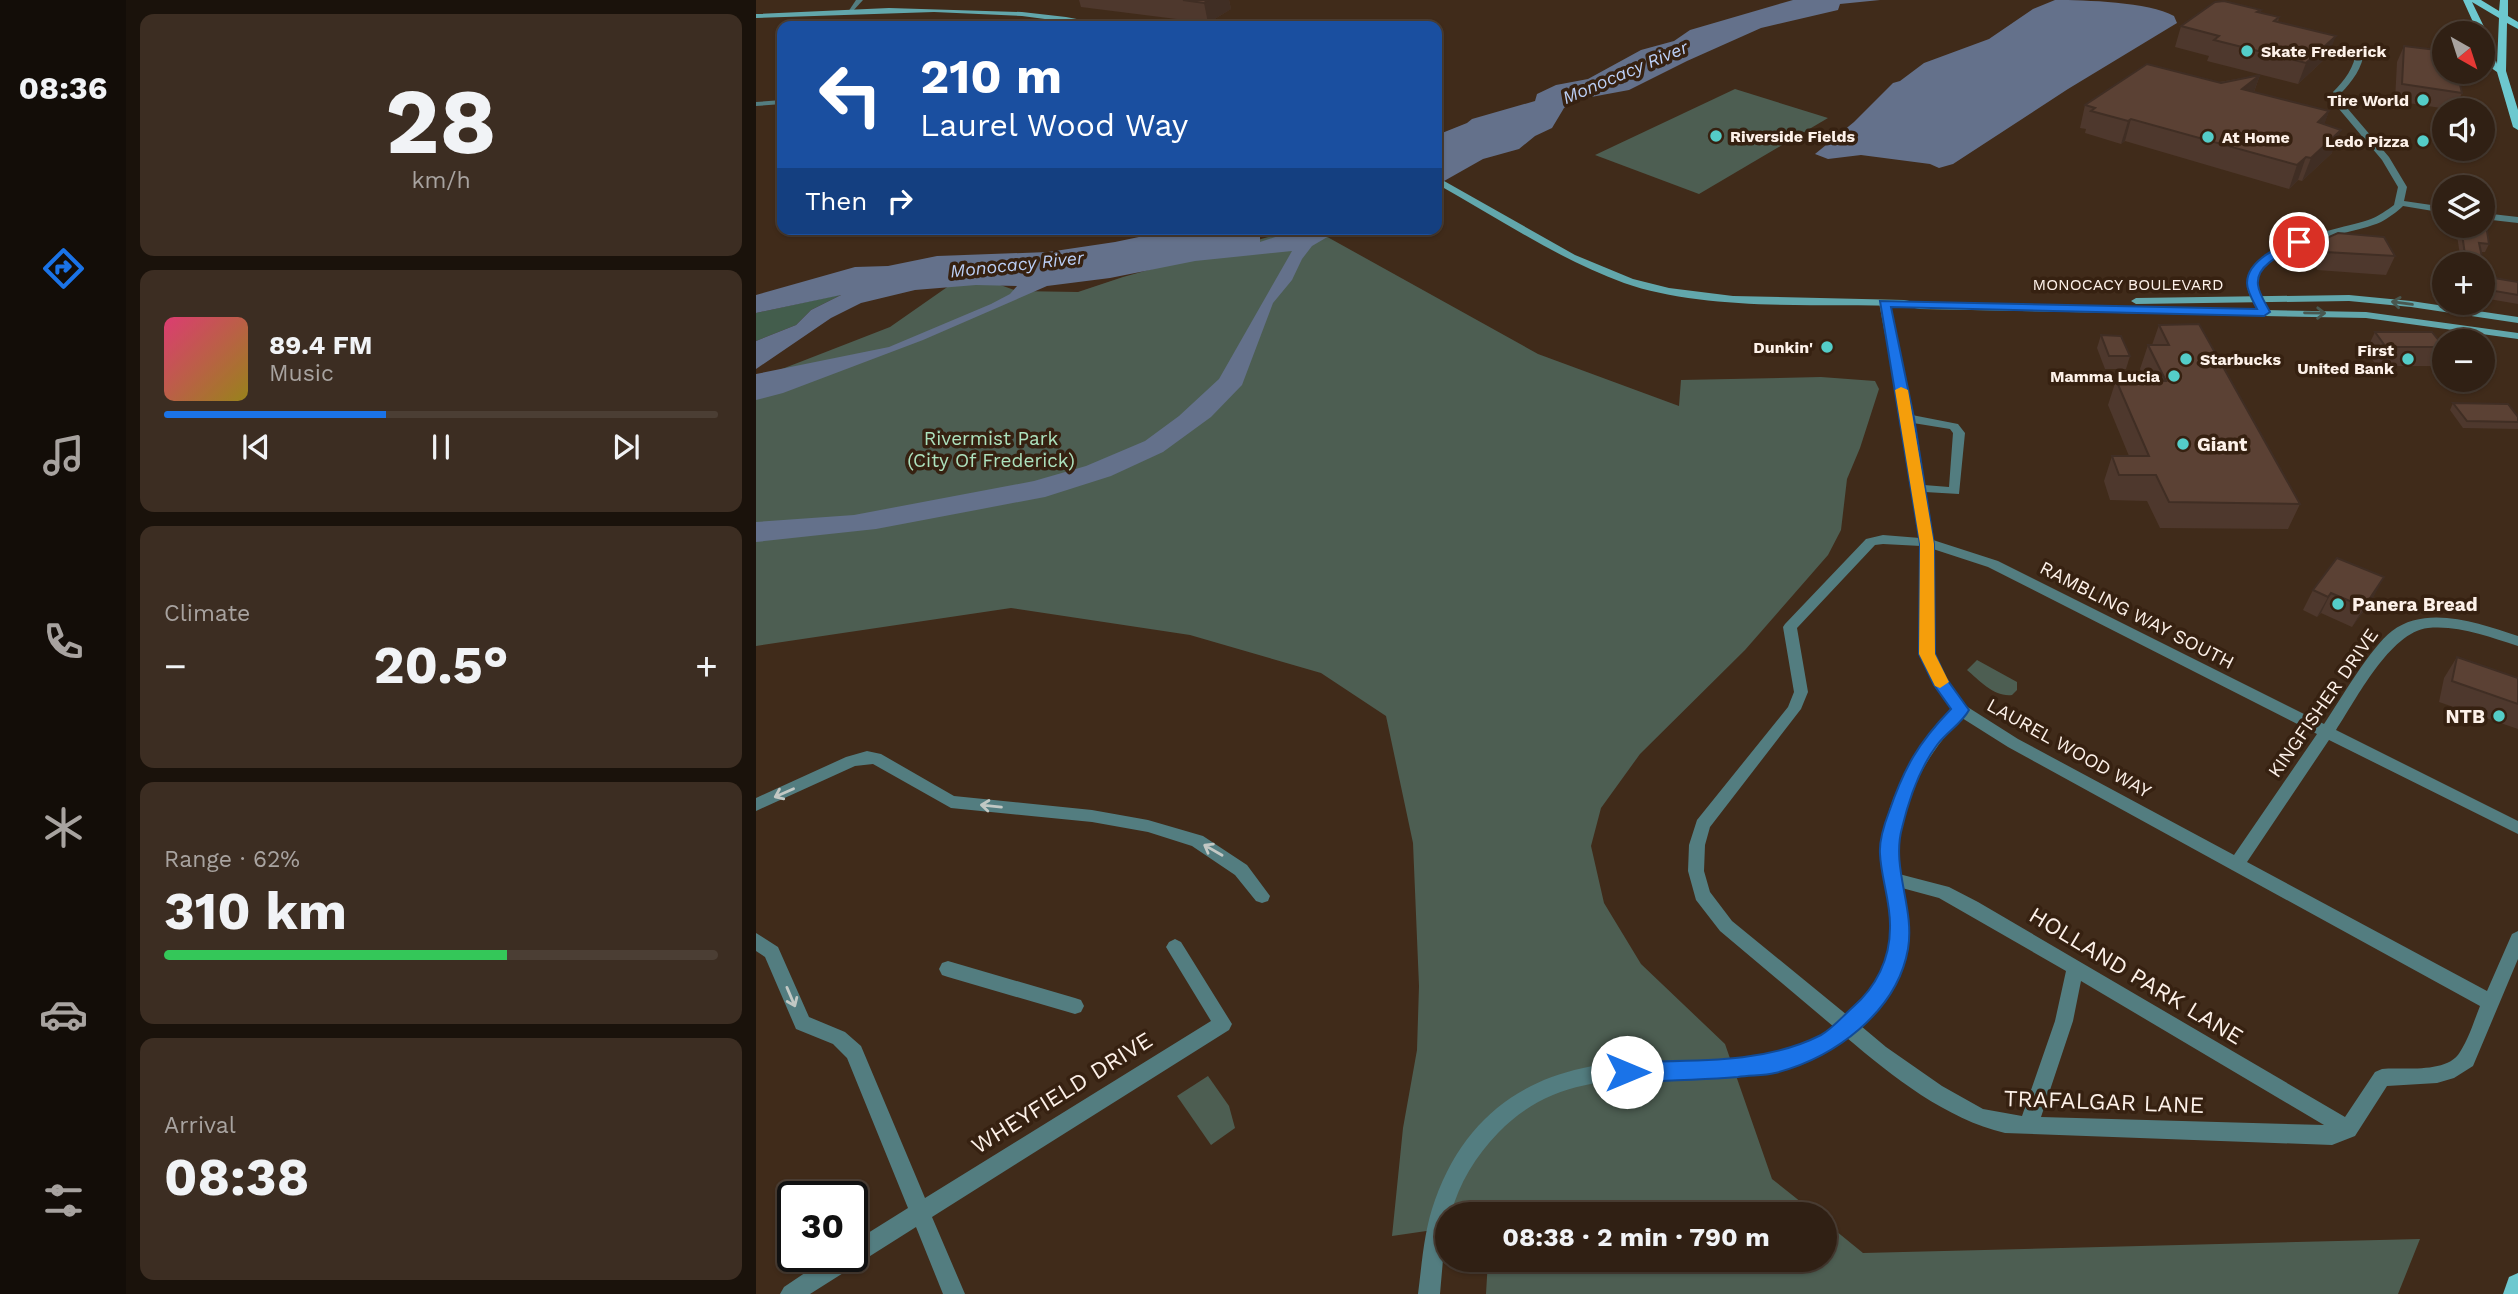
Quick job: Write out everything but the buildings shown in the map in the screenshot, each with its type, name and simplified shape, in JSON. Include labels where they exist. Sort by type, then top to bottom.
[{"type":"main road","points":[[2467,0],[2477,21]]},
{"type":"main road","points":[[2475,0],[2518,26]]},
{"type":"main road","points":[[2504,0],[2501,16],[2501,71],[2518,127]]},
{"type":"main road","points":[[756,16],[850,10],[974,10],[1078,21]]},
{"type":"main road","points":[[2496,68],[2501,71]]},
{"type":"main road","name":"MONOCACY BOULEVARD","points":[[1442,183],[1594,267],[1629,281],[1669,291],[1753,300],[1905,303],[1948,307],[2391,316],[2518,335]]},
{"type":"main road","name":"MONOCACY BOULEVARD","points":[[1905,303],[1916,299],[2119,301],[2328,297],[2389,301],[2518,320]]},
{"type":"main road","points":[[2516,1294],[2518,1286]]},
{"type":"street","points":[[850,10],[860,0]]},
{"type":"street","points":[[2264,312],[2252,284],[2260,264],[2275,253],[2299,242],[2375,222],[2394,211],[2400,203],[2402,180],[2395,168],[2357,125],[2345,106],[2338,103],[2337,92],[2343,89],[2361,62],[2360,51]]},
{"type":"street","points":[[756,104],[777,102]]},
{"type":"street","points":[[2400,203],[2432,208]]},
{"type":"street","points":[[2495,217],[2518,220]]},
{"type":"street","name":"LAUREL WOOD WAY","points":[[1884,303],[1907,418],[1927,544],[1927,654],[1939,681],[1961,710],[2013,743],[2490,1002]]},
{"type":"street","points":[[1907,418],[1954,426],[1959,433],[1955,491],[1918,488]]},
{"type":"street","name":"TRAFALGAR LANE","points":[[1927,544],[1885,539],[1871,542],[1790,627],[1801,692],[1794,709],[1703,825],[1697,845],[1696,871],[1702,895],[1726,926],[1879,1053],[1980,1118],[2005,1125],[2028,1126],[2332,1135],[2348,1129]]},
{"type":"street","name":"RAMBLING WAY SOUTH","points":[[1927,544],[1979,557],[2518,828]]},
{"type":"street","name":"KINGFISHER DRIVE","points":[[2237,864],[2381,653],[2398,634],[2406,630],[2444,624],[2486,631],[2518,642]]},
{"type":"street","points":[[1429,1294],[1433,1246],[1445,1199],[1460,1168],[1487,1128],[1508,1109],[1549,1086],[1584,1075],[1717,1069],[1775,1063],[1830,1041],[1873,1003],[1887,979],[1898,950],[1900,925],[1889,852],[1892,829],[1910,774],[1933,738],[1961,710]]},
{"type":"street","points":[[756,805],[851,761],[876,758],[951,802],[1092,816],[1148,826],[1197,841],[1241,870],[1262,896]]},
{"type":"street","name":"HOLLAND PARK LANE","points":[[1893,879],[1943,892],[2348,1129]]},
{"type":"street","points":[[2348,1129],[2382,1078],[2442,1074],[2457,1069],[2466,1060],[2518,939]]},
{"type":"street","points":[[756,942],[772,952],[802,1023],[839,1038],[854,1052],[954,1294]]},
{"type":"street","name":"WHEYFIELD DRIVE","points":[[868,1246],[1223,1024],[1175,947]]},
{"type":"street","points":[[2028,1126],[2064,1021],[2075,969]]},
{"type":"street","points":[[948,970],[1075,1006]]},
{"type":"street","name":"WHEYFIELD DRIVE","points":[[790,1294],[825,1272]]},
{"type":"green space","name":"Riverside Fields","points":[[1735,89],[1828,118],[1699,194],[1595,155]]},
{"type":"green space","name":"Rivermist Park (City Of Frederick)","points":[[1275,235],[1324,235],[1538,354],[1679,406],[1681,380],[1821,377],[1875,381],[1879,389],[1847,479],[1841,530],[1828,555],[1745,650],[1640,754],[1601,808],[1591,846],[1604,903],[1641,964],[1725,1044],[1772,1179],[1801,1202],[1435,1202],[1435,1230],[1392,1236],[1403,1128],[1417,1050],[1419,986],[1413,843],[1386,716],[1321,673],[1190,635],[1011,608],[756,646],[756,379],[890,327],[953,283],[992,282],[1017,291],[1078,292]]},
{"type":"green space","points":[[843,294],[811,310],[796,325],[756,341],[756,313]]},
{"type":"green space","points":[[1977,660],[2017,682],[2017,690],[2012,695],[2005,695],[1988,687],[1967,670]]},
{"type":"green space","points":[[1208,1076],[1229,1106],[1235,1128],[1211,1145],[1177,1096]]},
{"type":"green space","points":[[1837,1232],[1863,1253],[2420,1239],[2398,1294],[1486,1294],[1487,1272],[1837,1272]]},
{"type":"water","name":"Monocacy River","points":[[1793,0],[1880,0],[1840,4],[1838,10],[1761,28],[1629,90],[1575,100],[1564,108],[1552,128],[1535,136],[1519,149],[1483,159],[1442,182],[1442,133],[1472,119],[1535,101],[1537,94],[1556,85],[1588,79],[1641,50],[1674,41],[1690,30]]},
{"type":"water","points":[[2055,0],[2116,3],[2149,8],[2174,16],[2177,23],[2068,89],[1953,164],[1939,168],[1930,164],[1861,155],[1828,159],[1815,154],[1854,122],[1893,83],[1900,81],[1924,63],[1989,39],[2033,9]]},
{"type":"water","name":"Monocacy River","points":[[1148,235],[1260,235],[1260,242],[1282,235],[1331,235],[1312,246],[1292,280],[1273,303],[1242,385],[1211,417],[1163,452],[1111,476],[1045,497],[876,529],[756,542],[756,522],[854,515],[1034,481],[1086,466],[1145,441],[1179,416],[1219,379],[1292,251],[1195,261],[1110,278],[1047,286],[923,340],[783,393],[756,400],[756,374],[889,347],[991,304],[1010,294],[1017,286],[976,285],[915,290],[861,303],[831,318],[756,369],[756,341],[796,325],[811,310],[841,295],[756,313],[756,295],[855,267],[888,266],[937,256],[1048,252]]},
{"type":"slow traffic","points":[[1901,390],[1927,544],[1927,654],[1940,682]]},
{"type":"place","name":"Skate Frederick","points":[[2247,51]]},
{"type":"place","name":"Tire World","points":[[2423,100]]},
{"type":"place","name":"Riverside Fields","points":[[1716,136]]},
{"type":"place","name":"At Home","points":[[2208,137]]},
{"type":"place","name":"Ledo Pizza","points":[[2423,141]]},
{"type":"place","name":"Dunkin'","points":[[1827,347]]},
{"type":"place","name":"Starbucks","points":[[2186,359]]},
{"type":"place","name":"First United Bank","points":[[2408,359]]},
{"type":"place","name":"Mamma Lucia","points":[[2174,376]]},
{"type":"place","name":"Giant","points":[[2183,444]]},
{"type":"place","name":"Panera Bread","points":[[2338,604]]},
{"type":"place","name":"NTB","points":[[2499,716]]},
{"type":"route","points":[[1627,1072],[1703,1070],[1775,1063],[1830,1041],[1873,1003],[1887,979],[1898,950],[1900,925],[1889,852],[1892,829],[1910,774],[1933,738],[1961,710],[1939,681],[1927,654],[1927,544],[1907,418],[1884,303],[1948,307],[2264,312],[2252,284],[2257,268],[2275,253],[2299,242]]}]
